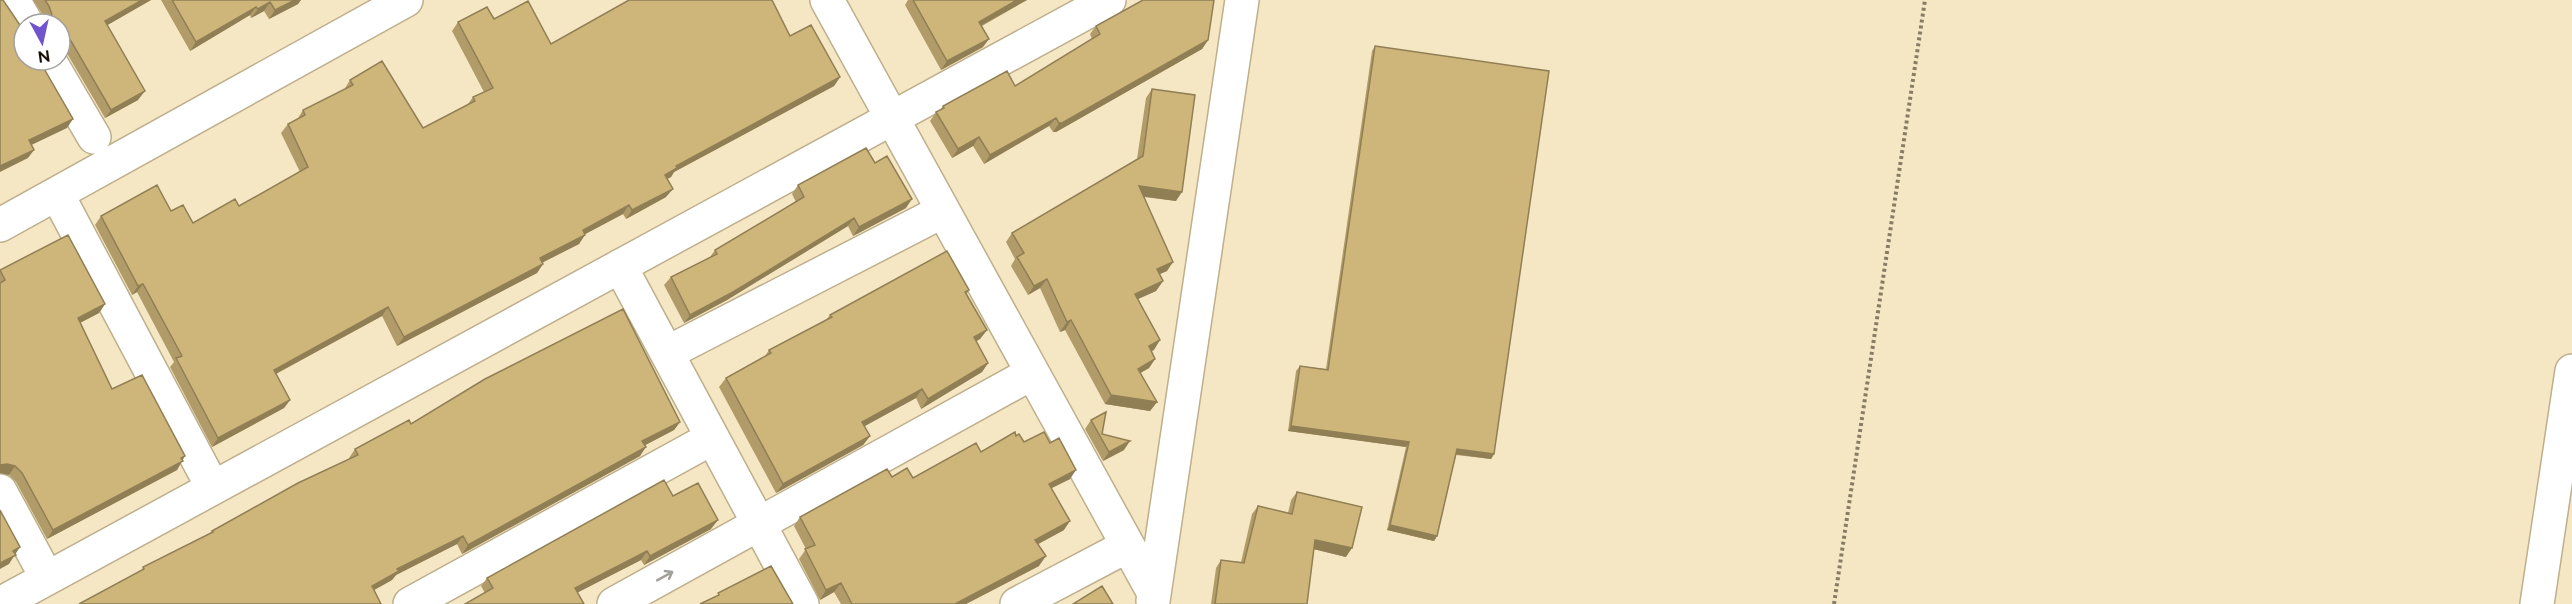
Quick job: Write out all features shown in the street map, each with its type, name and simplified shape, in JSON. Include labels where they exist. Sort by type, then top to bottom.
[{"type":"street","points":[[0,225],[406,0]]},
{"type":"street","points":[[827,0],[1127,546],[1153,599]]},
{"type":"street","points":[[0,604],[1109,0]]},
{"type":"street","points":[[1153,599],[1242,0]]},
{"type":"street","points":[[56,72],[94,138]]},
{"type":"street","points":[[57,194],[213,488]]},
{"type":"street","points":[[667,353],[943,211]]},
{"type":"street","points":[[620,266],[802,604]]},
{"type":"street","points":[[2537,604],[2572,371]]},
{"type":"street","points":[[614,604],[1032,373]]},
{"type":"street","points":[[410,604],[712,438]]},
{"type":"street","points":[[0,491],[46,578]]},
{"type":"street","points":[[1017,604],[1127,546]]},
{"type":"path","points":[[1834,604],[1925,0]]},
{"type":"building","points":[[0,0],[3,0],[12,13],[12,72],[46,72],[73,119],[29,140],[34,150],[0,166]]},
{"type":"building","points":[[45,0],[142,0],[105,21],[145,91],[111,110],[72,43],[72,12],[51,12]]},
{"type":"building","points":[[172,0],[295,0],[275,10],[270,2],[258,9],[256,7],[196,42]]},
{"type":"building","points":[[629,0],[772,0],[790,36],[811,25],[840,77],[676,166],[677,168],[665,175],[673,189],[632,210],[629,205],[583,230],[585,235],[540,258],[543,264],[404,337],[388,307],[274,370],[290,400],[218,438],[176,358],[182,356],[143,284],[138,286],[101,216],[157,185],[171,211],[183,205],[193,223],[235,199],[239,206],[308,167],[288,124],[305,115],[303,110],[353,85],[350,80],[382,61],[423,128],[475,101],[473,97],[493,88],[458,22],[487,7],[494,19],[528,1],[551,44]]},
{"type":"building","points":[[913,0],[1017,0],[979,22],[989,39],[947,61]]},
{"type":"building","points":[[1143,0],[1214,0],[1208,40],[1062,123],[1059,123],[1056,118],[990,155],[979,137],[958,149],[936,112],[944,108],[943,106],[1007,71],[1015,86],[1100,34],[1096,26]]},
{"type":"building","points":[[1375,46],[1549,71],[1494,454],[1457,449],[1437,536],[1390,525],[1409,442],[1291,426],[1300,366],[1328,370]]},
{"type":"building","points":[[1152,89],[1195,95],[1182,192],[1139,186],[1173,262],[1157,269],[1163,281],[1135,294],[1160,340],[1149,346],[1155,359],[1138,369],[1157,402],[1111,395],[1071,320],[1067,322],[1047,279],[1034,286],[1017,257],[1024,253],[1012,233],[1143,156]]},
{"type":"building","points":[[866,148],[875,163],[887,156],[912,199],[859,227],[854,218],[733,292],[690,315],[671,277],[717,254],[715,250],[804,197],[798,185]]},
{"type":"building","points":[[68,235],[105,304],[78,318],[112,389],[142,375],[185,456],[181,458],[183,461],[53,530],[22,473],[15,466],[0,465],[0,283],[5,280],[0,270]]},
{"type":"building","points":[[947,251],[969,290],[965,292],[987,330],[974,337],[988,363],[928,399],[922,389],[862,422],[870,436],[783,484],[726,378],[771,353],[769,350]]},
{"type":"building","points":[[623,309],[680,422],[642,441],[646,447],[468,545],[463,536],[397,569],[399,571],[372,586],[381,604],[79,604],[298,483],[358,455],[355,449],[409,420],[411,424],[485,379]]},
{"type":"building","points":[[1106,412],[1102,434],[1130,441],[1109,452],[1091,420]]},
{"type":"building","points":[[1015,432],[1016,436],[1019,434],[1024,442],[1044,432],[1050,443],[1059,438],[1076,470],[1049,484],[1070,521],[1035,540],[1046,556],[955,604],[852,604],[841,583],[826,590],[805,549],[815,545],[800,517],[887,469],[892,477],[907,468],[913,478],[976,443],[981,452]]},
{"type":"building","points":[[664,480],[673,496],[698,483],[718,520],[650,556],[647,551],[575,588],[584,604],[465,604],[493,588],[487,578]]},
{"type":"building","points":[[1297,492],[1362,507],[1352,548],[1315,540],[1307,604],[1215,604],[1221,560],[1244,563],[1258,506],[1292,514]]},
{"type":"building","points":[[0,510],[20,547],[13,551],[16,555],[0,563]]},
{"type":"building","points":[[771,566],[793,604],[700,604],[719,595],[718,593]]},
{"type":"building","points":[[1102,586],[1113,604],[1073,604]]}]
